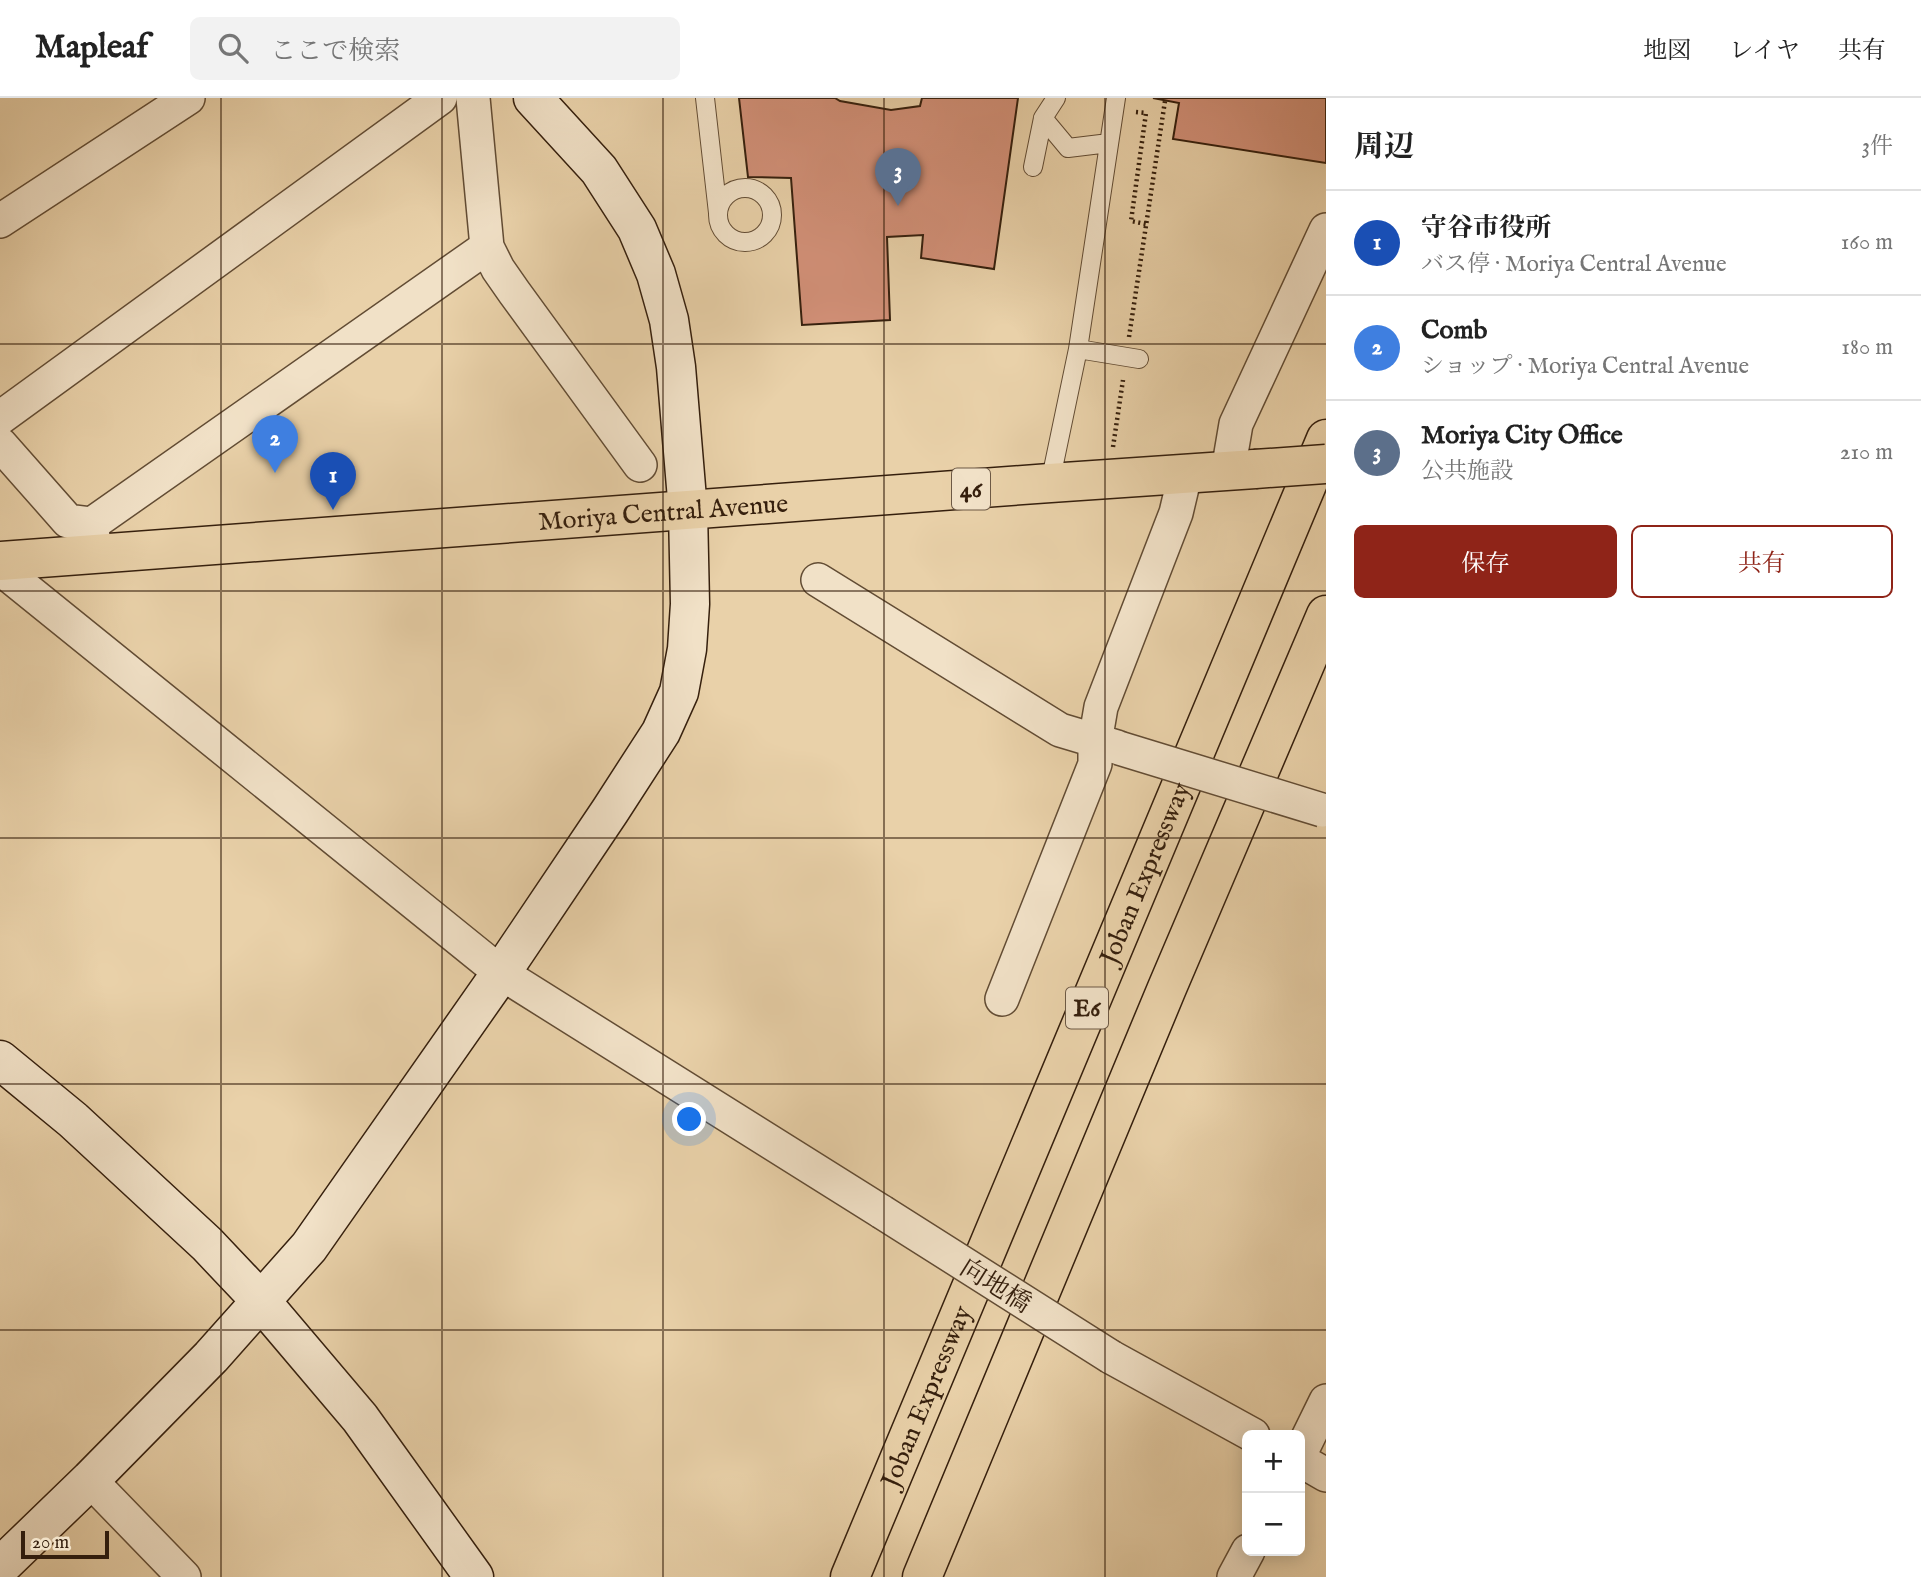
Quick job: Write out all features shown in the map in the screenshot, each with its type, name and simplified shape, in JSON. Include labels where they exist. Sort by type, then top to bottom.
[{"type":"main road","name":"Joban Expressway","points":[[850,1577],[1326,439]]},
{"type":"main road","name":"Moriya Central Avenue","points":[[0,561],[93,539],[688,511],[1326,464]]},
{"type":"main road","name":"E6","points":[[922,1577],[1167,988],[1326,615]]},
{"type":"street","points":[[0,221],[188,98]]},
{"type":"street","points":[[0,418],[440,98]]},
{"type":"street","points":[[473,98],[487,247],[514,292],[640,465]]},
{"type":"street","points":[[0,1567],[211,1357],[309,1247],[501,973],[610,811],[661,732],[679,692],[687,649],[690,604],[688,511],[669,320],[656,274],[637,229],[599,170],[533,98]]},
{"type":"street","points":[[1241,470],[1236,424],[1326,230]]},
{"type":"street","points":[[0,444],[68,521],[93,539],[487,247]]},
{"type":"street","points":[[1002,999],[1095,764],[1107,745],[1101,707],[1175,513],[1185,475]]},
{"type":"street","name":"向地橋","points":[[0,568],[501,973],[1111,1357],[1245,1430]]},
{"type":"street","points":[[818,580],[1060,730],[1324,811]]},
{"type":"street","points":[[0,1060],[73,1120],[206,1244],[261,1300],[360,1418],[474,1577]]},
{"type":"street","points":[[1305,1444],[1326,1401]]},
{"type":"street","points":[[1305,1464],[1326,1475]]},
{"type":"street","points":[[90,1480],[184,1577]]},
{"type":"street","points":[[1234,1577],[1245,1556]]},
{"type":"lane","points":[[705,98],[718,216]]},
{"type":"lane","points":[[1033,167],[1042,118],[1056,98]]},
{"type":"lane","points":[[1050,483],[1078,349],[1115,103]]},
{"type":"lane","points":[[1042,118],[1068,148],[1109,143]]},
{"type":"lane","points":[[1078,349],[1134,352]]},
{"type":"path","points":[[1134,352],[1146,224],[1165,101]]},
{"type":"path","points":[[1115,103],[1146,113],[1131,221],[1146,224]]},
{"type":"path","points":[[1108,479],[1124,372]]},
{"type":"building","points":[[739,98],[835,98],[891,110],[920,106],[922,98],[1018,98],[994,269],[921,258],[923,235],[887,237],[890,320],[802,325],[791,178],[748,177]]},
{"type":"building","points":[[1153,98],[1326,98],[1326,163],[1173,139],[1179,103]]},
{"type":"place","name":"Moriya City Office","points":[[898,206]]},
{"type":"place","name":"Comb","points":[[275,473]]},
{"type":"place","name":"守谷市役所","points":[[333,510]]}]
